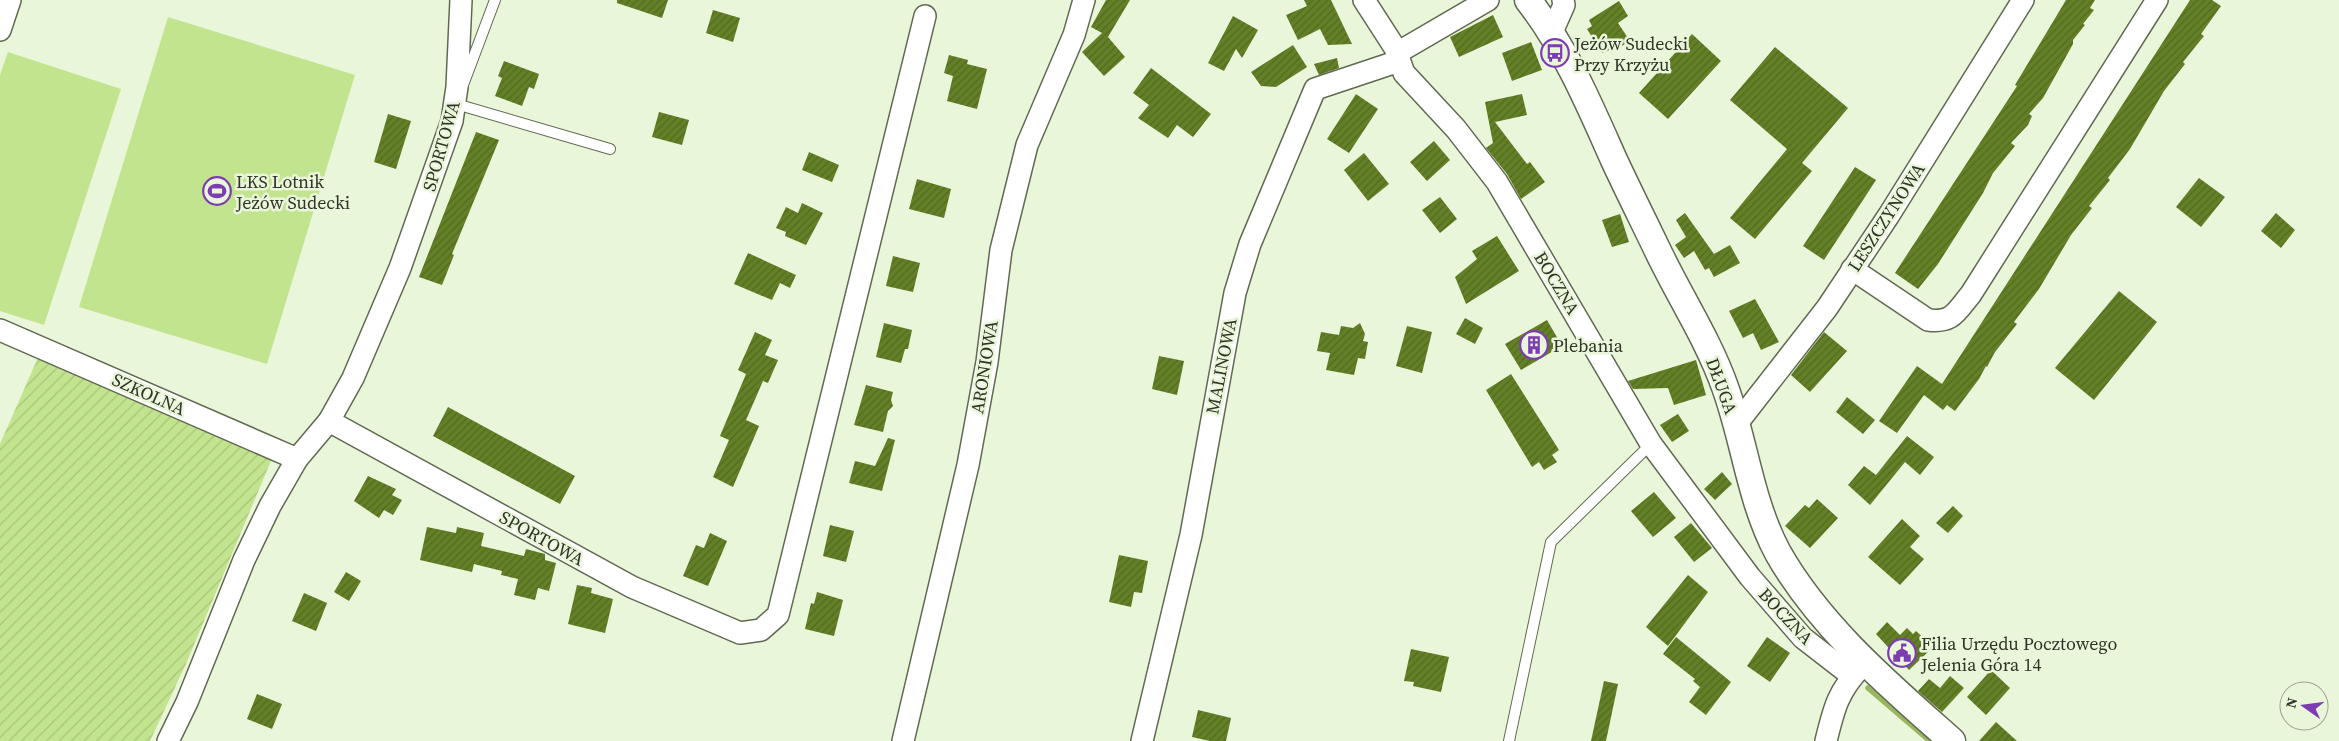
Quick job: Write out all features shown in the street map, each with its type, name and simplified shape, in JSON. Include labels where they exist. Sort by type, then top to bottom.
[{"type":"street","points":[[0,30],[10,0]]},
{"type":"street","name":"SPORTOWA","points":[[168,741],[187,702],[244,560],[270,506],[297,459],[329,421],[354,378],[400,268],[449,130],[457,95],[461,0]]},
{"type":"street","name":"ARONIOWA","points":[[903,741],[968,465],[987,362],[1001,250],[1026,145],[1074,35],[1084,0]]},
{"type":"street","name":"BOCZNA","points":[[1364,0],[1398,57],[1404,73],[1456,129],[1497,182],[1651,444],[1756,583],[1804,638],[1859,669]]},
{"type":"street","name":"MALINOWA","points":[[1142,741],[1191,535],[1234,302],[1250,244],[1315,89],[1398,57],[1437,29],[1488,0]]},
{"type":"street","name":"DŁUGA","points":[[1528,0],[1552,32],[1587,98],[1675,288],[1713,358],[1726,389],[1757,504],[1769,535],[1780,555],[1859,669],[1952,741]]},
{"type":"street","points":[[1552,32],[1564,5],[1563,0]]},
{"type":"street","name":"LESZCZYNOWA","points":[[1735,426],[1817,321],[1852,270],[1894,207],[2023,0]]},
{"type":"street","points":[[1852,270],[1928,320],[1942,322],[1952,317],[1971,294],[2158,0]]},
{"type":"street","name":"SPORTOWA","points":[[329,421],[632,588],[740,633],[761,630],[778,615],[926,16]]},
{"type":"street","name":"SZKOLNA","points":[[0,330],[297,459]]},
{"type":"street","points":[[1826,741],[1837,699],[1859,669]]},
{"type":"lane","points":[[495,0],[465,85],[457,95],[610,149]]},
{"type":"lane","points":[[1509,741],[1551,542],[1651,444]]},
{"type":"green space","name":"LKS Lotnik Jeżów Sudecki","points":[[168,17],[355,75],[267,364],[79,307]]},
{"type":"green space","points":[[8,52],[121,89],[44,325],[0,311],[0,75]]},
{"type":"green space","points":[[40,353],[273,456],[186,664],[150,741],[0,741],[0,444]]},
{"type":"building","points":[[617,0],[668,0],[662,18],[617,3]]},
{"type":"building","points":[[1106,0],[1130,0],[1108,37],[1125,57],[1104,76],[1082,52],[1102,33],[1091,27]]},
{"type":"building","points":[[1304,0],[1331,0],[1352,44],[1328,45],[1320,29],[1298,40],[1286,15],[1307,6]]},
{"type":"building","points":[[2066,0],[2095,0],[2090,8],[2094,10],[2073,40],[2073,44],[2043,98],[2029,114],[2032,116],[2028,125],[2011,143],[2015,146],[1993,173],[1983,193],[1938,264],[1918,289],[1895,273],[2017,86],[2015,85]]},
{"type":"building","points":[[2190,0],[2212,0],[2221,6],[2201,34],[2204,36],[2183,62],[2185,64],[2164,91],[2130,149],[2108,178],[2110,180],[2089,206],[2092,208],[2071,235],[2039,289],[2014,322],[2017,324],[1995,352],[1979,379],[1955,411],[1947,405],[1943,410],[1924,395],[1897,433],[1879,421],[1917,366],[1942,384]]},
{"type":"building","points":[[1619,1],[1628,16],[1618,23],[1630,41],[1615,50],[1614,48],[1602,53],[1587,29],[1592,26],[1589,20]]},
{"type":"building","points":[[713,10],[740,18],[733,42],[706,33]]},
{"type":"building","points":[[1493,15],[1503,37],[1459,57],[1450,37]]},
{"type":"building","points":[[1233,16],[1258,30],[1242,58],[1236,49],[1224,71],[1208,63]]},
{"type":"building","points":[[1692,34],[1721,61],[1668,119],[1639,93]]},
{"type":"building","points":[[1531,42],[1542,70],[1512,81],[1502,53]]},
{"type":"building","points":[[1293,45],[1307,67],[1276,87],[1261,86],[1251,72]]},
{"type":"building","points":[[1775,47],[1848,108],[1802,163],[1812,171],[1755,239],[1730,218],[1787,149],[1730,100]]},
{"type":"building","points":[[949,55],[968,60],[967,64],[987,69],[977,109],[947,101],[953,76],[944,73]]},
{"type":"building","points":[[1337,58],[1339,68],[1319,75],[1314,64]]},
{"type":"building","points":[[504,61],[539,74],[534,89],[529,87],[522,106],[495,96],[502,78],[498,76]]},
{"type":"building","points":[[1151,68],[1211,114],[1193,137],[1177,125],[1168,138],[1138,118],[1149,105],[1133,93]]},
{"type":"building","points":[[1356,94],[1378,109],[1349,153],[1327,139]]},
{"type":"building","points":[[1522,94],[1527,115],[1495,122],[1527,164],[1530,162],[1545,182],[1521,199],[1507,174],[1486,148],[1493,143],[1485,102]]},
{"type":"building","points":[[659,112],[689,120],[682,145],[652,137]]},
{"type":"building","points":[[388,114],[411,121],[396,169],[374,162]]},
{"type":"building","points":[[476,132],[499,140],[452,254],[454,255],[442,285],[419,277]]},
{"type":"building","points":[[1434,141],[1450,160],[1427,181],[1410,162]]},
{"type":"building","points":[[809,152],[839,165],[832,182],[802,170]]},
{"type":"building","points":[[1364,153],[1389,184],[1368,201],[1344,170]]},
{"type":"building","points":[[1855,167],[1876,180],[1824,260],[1803,246]]},
{"type":"building","points":[[2199,178],[2225,197],[2201,227],[2176,207]]},
{"type":"building","points":[[917,179],[951,189],[944,218],[909,209]]},
{"type":"building","points":[[1440,197],[1457,219],[1440,233],[1422,210]]},
{"type":"building","points":[[802,203],[823,213],[806,245],[785,236],[786,232],[776,228],[786,207],[798,213]]},
{"type":"building","points":[[1685,213],[1714,254],[1730,245],[1740,263],[1714,277],[1709,268],[1705,270],[1694,251],[1684,258],[1675,245],[1686,237],[1676,220]]},
{"type":"building","points":[[2276,213],[2295,230],[2281,248],[2261,231]]},
{"type":"building","points":[[1620,214],[1629,242],[1612,247],[1602,220]]},
{"type":"building","points":[[1497,236],[1519,271],[1466,304],[1455,277],[1477,259],[1472,251]]},
{"type":"building","points":[[748,253],[796,275],[790,288],[780,283],[772,300],[734,284]]},
{"type":"building","points":[[893,256],[920,263],[913,292],[886,286]]},
{"type":"building","points":[[2119,291],[2157,322],[2094,400],[2055,368]]},
{"type":"building","points":[[1755,299],[1779,342],[1761,350],[1753,333],[1743,338],[1729,311]]},
{"type":"building","points":[[1465,318],[1483,328],[1475,344],[1456,334]]},
{"type":"building","name":"Plebania","points":[[1547,320],[1562,346],[1521,370],[1505,344]]},
{"type":"building","points":[[884,323],[912,330],[908,349],[905,349],[901,363],[876,357]]},
{"type":"building","points":[[1360,323],[1365,334],[1363,341],[1368,342],[1365,359],[1358,358],[1354,375],[1326,370],[1330,353],[1317,351],[1321,332],[1339,335],[1341,326],[1353,328]]},
{"type":"building","points":[[1407,326],[1432,332],[1422,373],[1396,366]]},
{"type":"building","points":[[755,332],[772,340],[765,355],[778,360],[768,383],[763,381],[746,420],[759,426],[733,487],[713,477],[729,440],[720,436],[746,374],[738,370]]},
{"type":"building","points":[[1824,332],[1847,351],[1810,392],[1791,375]]},
{"type":"building","points":[[1159,356],[1184,361],[1177,395],[1152,389]]},
{"type":"building","points":[[1696,360],[1706,395],[1674,405],[1668,388],[1633,389],[1628,381]]},
{"type":"building","points":[[1511,374],[1559,450],[1552,455],[1557,462],[1544,470],[1539,462],[1532,467],[1486,390]]},
{"type":"building","points":[[866,385],[893,392],[891,400],[893,406],[888,411],[883,432],[854,425]]},
{"type":"building","points":[[1847,397],[1875,420],[1863,434],[1836,412]]},
{"type":"building","points":[[448,407],[575,476],[560,504],[433,436]]},
{"type":"building","points":[[1678,414],[1689,431],[1672,442],[1660,425]]},
{"type":"building","points":[[1907,436],[1934,457],[1920,475],[1905,462],[1870,505],[1848,485],[1864,466],[1876,475]]},
{"type":"building","points":[[888,438],[895,440],[882,491],[849,483],[855,461],[875,466]]},
{"type":"building","points":[[1722,472],[1732,484],[1715,500],[1704,489]]},
{"type":"building","points":[[368,476],[396,489],[392,495],[402,500],[393,515],[384,510],[379,518],[354,501]]},
{"type":"building","points":[[1654,492],[1676,518],[1653,537],[1631,511]]},
{"type":"building","points":[[1817,499],[1838,518],[1810,548],[1785,526],[1805,505],[1809,508]]},
{"type":"building","points":[[1953,506],[1963,516],[1948,533],[1936,523]]},
{"type":"building","points":[[1902,519],[1920,536],[1910,547],[1924,559],[1900,585],[1868,557]]},
{"type":"building","points":[[1691,523],[1712,548],[1694,562],[1674,537]]},
{"type":"building","points":[[830,525],[854,531],[846,562],[823,556]]},
{"type":"building","points":[[427,527],[456,533],[457,527],[484,533],[481,546],[524,556],[526,549],[545,554],[545,560],[556,563],[549,591],[538,588],[535,600],[514,595],[518,579],[501,575],[502,571],[474,564],[472,572],[420,560]]},
{"type":"building","points":[[710,533],[727,541],[708,586],[683,576],[696,545],[704,548]]},
{"type":"building","points":[[1119,555],[1148,561],[1142,593],[1134,592],[1131,607],[1109,602]]},
{"type":"building","points":[[346,572],[361,581],[349,601],[334,592]]},
{"type":"building","points":[[1688,575],[1708,592],[1668,646],[1646,627]]},
{"type":"building","points":[[577,585],[592,588],[591,593],[613,599],[605,633],[568,624]]},
{"type":"building","points":[[817,592],[843,600],[834,636],[805,629],[811,603],[814,604]]},
{"type":"building","points":[[304,593],[327,603],[316,631],[292,621]]},
{"type":"building","points":[[1887,622],[1900,635],[1907,628],[1913,634],[1916,631],[1928,642],[1924,646],[1929,651],[1909,670],[1876,634]]},
{"type":"building","points":[[1676,637],[1731,682],[1706,715],[1689,702],[1700,687],[1693,681],[1695,679],[1663,654]]},
{"type":"building","points":[[1767,637],[1790,653],[1770,682],[1747,666]]},
{"type":"building","points":[[1411,649],[1449,657],[1441,692],[1413,686],[1414,682],[1404,681]]},
{"type":"building","points":[[1991,670],[2010,688],[1986,715],[1967,697]]},
{"type":"building","points":[[1950,676],[1964,688],[1942,712],[1918,691],[1929,679],[1940,688]]},
{"type":"building","points":[[1604,681],[1618,684],[1606,741],[1591,741]]},
{"type":"building","points":[[257,694],[282,704],[272,729],[247,719]]},
{"type":"building","points":[[1198,710],[1231,718],[1226,741],[1210,741],[1192,737]]},
{"type":"building","points":[[1996,722],[2017,741],[1979,741]]},
{"type":"waterway","points":[[1868,688],[1930,741]]},
{"type":"place","name":"Jeżów Sudecki Przy Krzyżu","points":[[1555,53]]},
{"type":"place","name":"LKS Lotnik Jeżów Sudecki","points":[[217,191]]},
{"type":"place","name":"Plebania","points":[[1534,345]]},
{"type":"place","name":"Filia Urzędu Pocztowego Jelenia Góra 14","points":[[1902,653]]}]
